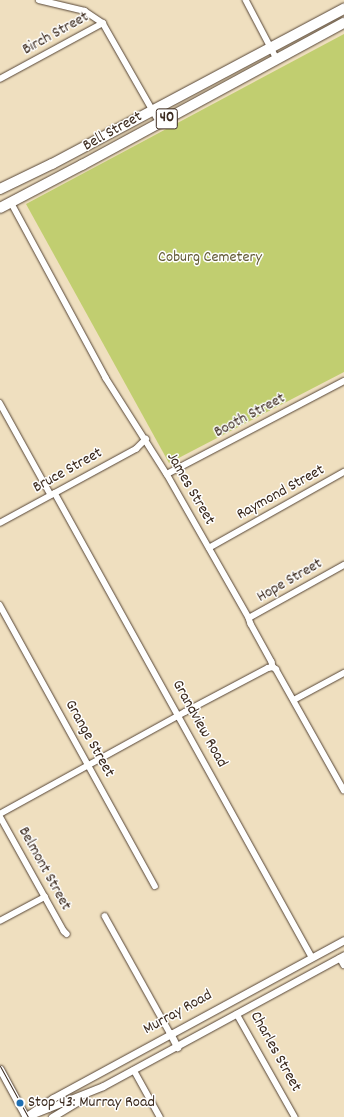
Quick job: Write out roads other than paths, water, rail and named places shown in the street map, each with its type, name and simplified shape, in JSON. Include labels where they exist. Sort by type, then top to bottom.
[{"type":"highway","name":"Bell Street","points":[[0,189],[154,111],[344,9]]},
{"type":"highway","name":"Bell Street","points":[[0,208],[344,23]]},
{"type":"main road","name":"Murray Road","points":[[26,1116],[53,1098],[170,1033],[344,940]]},
{"type":"main road","points":[[334,945],[342,956]]},
{"type":"main road","name":"Murray Road","points":[[26,1116],[66,1102],[103,1086],[342,956]]},
{"type":"main road","name":"Grandview Road","points":[[312,957],[318,969]]},
{"type":"main road","name":"Charles Street","points":[[230,1001],[237,1014]]},
{"type":"main road","points":[[170,1033],[177,1047]]},
{"type":"main road","points":[[128,1057],[134,1070]]},
{"type":"main road","points":[[0,1069],[26,1116]]},
{"type":"main road","points":[[52,1117],[103,1086]]},
{"type":"street","points":[[39,0],[85,11],[103,23],[160,123]]},
{"type":"street","points":[[246,0],[277,59]]},
{"type":"street","name":"Birch Street","points":[[0,79],[103,23]]},
{"type":"street","name":"James Street","points":[[11,202],[106,378],[167,474],[249,618],[272,662],[273,667],[276,669],[294,700],[344,790]]},
{"type":"street","name":"Booth Street","points":[[167,474],[344,381]]},
{"type":"street","name":"Grandview Road","points":[[0,402],[179,715],[312,957]]},
{"type":"street","name":"Bruce Street","points":[[0,523],[136,449],[146,439]]},
{"type":"street","name":"Raymond Street","points":[[209,548],[344,472]]},
{"type":"street","name":"Hope Street","points":[[249,618],[344,565]]},
{"type":"street","name":"Grange Street","points":[[0,605],[155,886]]},
{"type":"street","points":[[0,815],[179,715],[268,668],[273,667]]},
{"type":"street","points":[[294,700],[344,673]]},
{"type":"street","name":"Belmont Street","points":[[0,815],[67,934]]},
{"type":"street","points":[[0,921],[45,896]]},
{"type":"street","points":[[105,916],[170,1033]]},
{"type":"street","points":[[342,956],[344,965]]},
{"type":"street","name":"Charles Street","points":[[237,1014],[295,1117]]},
{"type":"street","points":[[134,1070],[160,1117]]},
{"type":"tram line","points":[[0,1066],[28,1117]]},
{"type":"place","name":"Stop 43: Murray Road","points":[[20,1103]]},
{"type":"park label","name":"Coburg Cemetery","points":[[210,258]]}]
